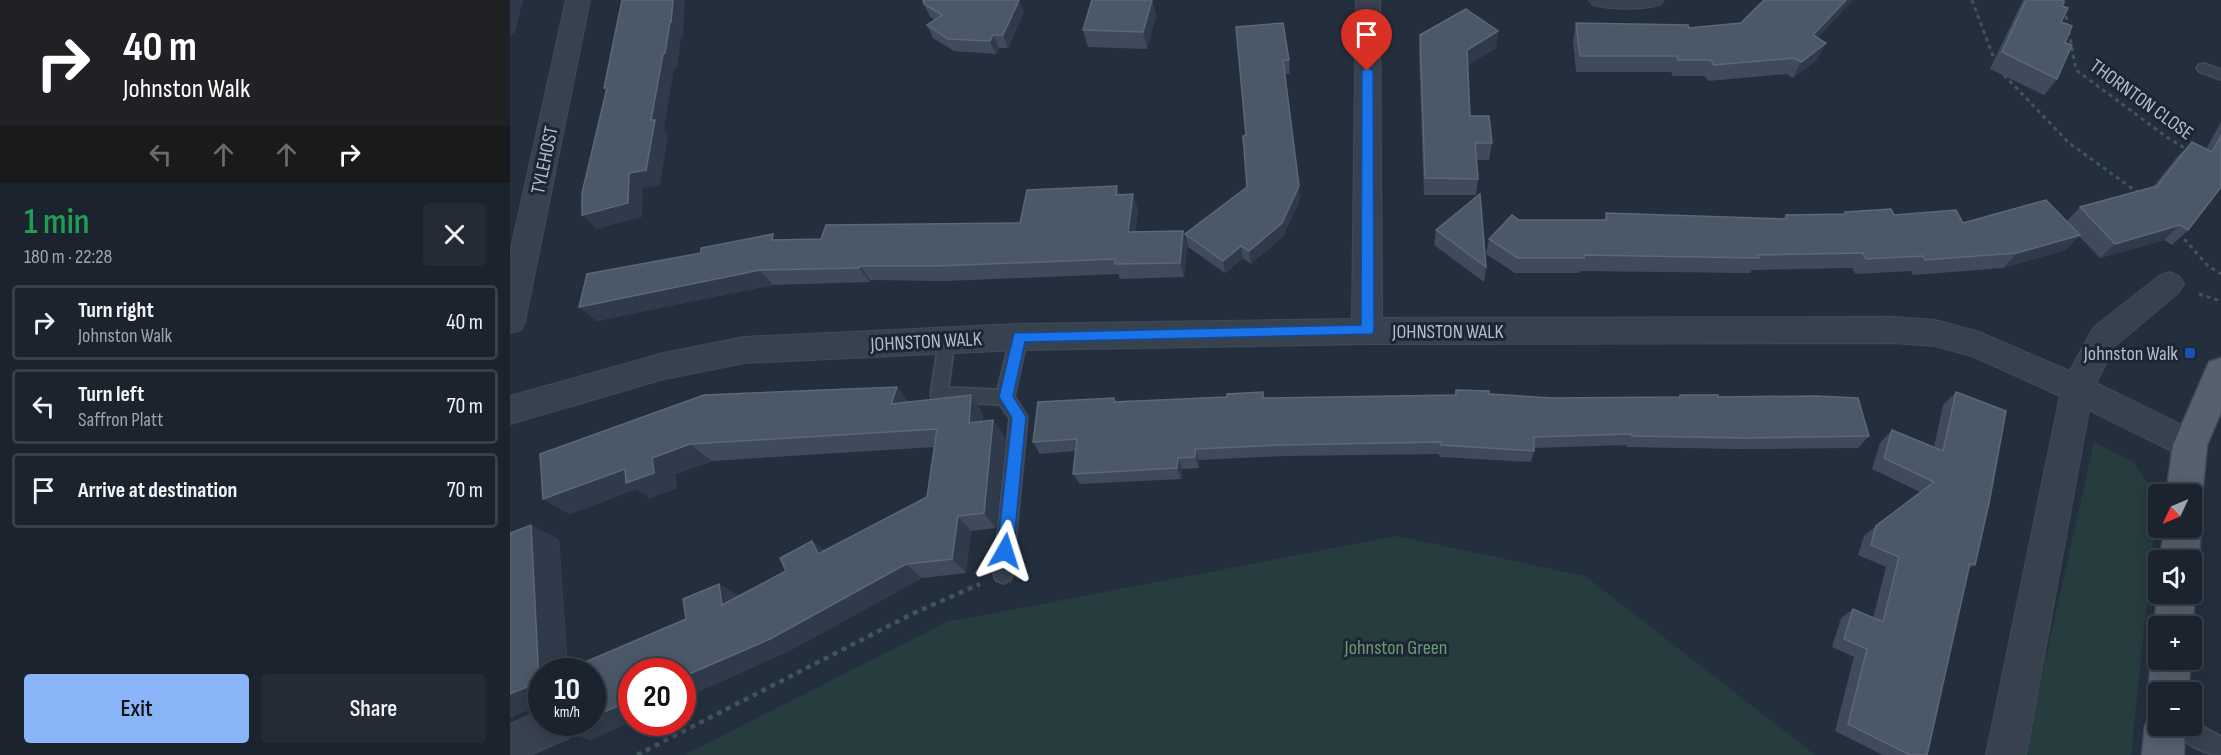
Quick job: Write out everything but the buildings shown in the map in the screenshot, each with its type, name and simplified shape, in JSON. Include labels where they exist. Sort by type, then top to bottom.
[{"type":"main road","points":[[2185,484],[2190,445],[2221,372]]},
{"type":"main road","points":[[2163,755],[2164,736]]},
{"type":"street","name":"TYLEHOST","points":[[510,321],[579,0]]},
{"type":"street","points":[[1367,331],[1368,0]]},
{"type":"street","points":[[1601,0],[1652,0]]},
{"type":"street","points":[[2006,755],[2077,389],[2104,337],[2169,284]]},
{"type":"street","name":"JOHNSTON WALK","points":[[510,410],[664,366],[744,350],[1019,337],[1367,331],[1893,330],[1935,333],[1979,345],[2077,389],[2190,445]]},
{"type":"street","points":[[510,744],[528,736]]},
{"type":"lane","points":[[2204,68],[2221,75]]},
{"type":"lane","points":[[1003,574],[1019,417],[1005,397],[1019,337]]},
{"type":"lane","points":[[946,341],[939,395],[1005,397]]},
{"type":"lane","points":[[2199,736],[2221,748]]},
{"type":"path","points":[[1972,0],[1997,67],[2069,143],[2145,198]]},
{"type":"path","name":"THORNTON CLOSE","points":[[2063,0],[2076,70],[2169,138],[2195,154]]},
{"type":"path","points":[[2178,231],[2208,266],[2221,274]]},
{"type":"path","points":[[637,755],[912,614],[1003,574]]},
{"type":"green space","points":[[2094,442],[2133,462],[2149,484],[2148,538],[2154,538],[2152,550],[2148,550],[2148,592],[2131,755],[2024,755]]},
{"type":"green space","name":"Johnston Green","points":[[1397,536],[1585,576],[1815,755],[684,755],[947,622]]},
{"type":"place","name":"Johnston Walk","points":[[2190,353]]},
{"type":"route","points":[[1005,551],[1019,417],[1005,397],[1019,337],[1367,331],[1367,71]]}]
